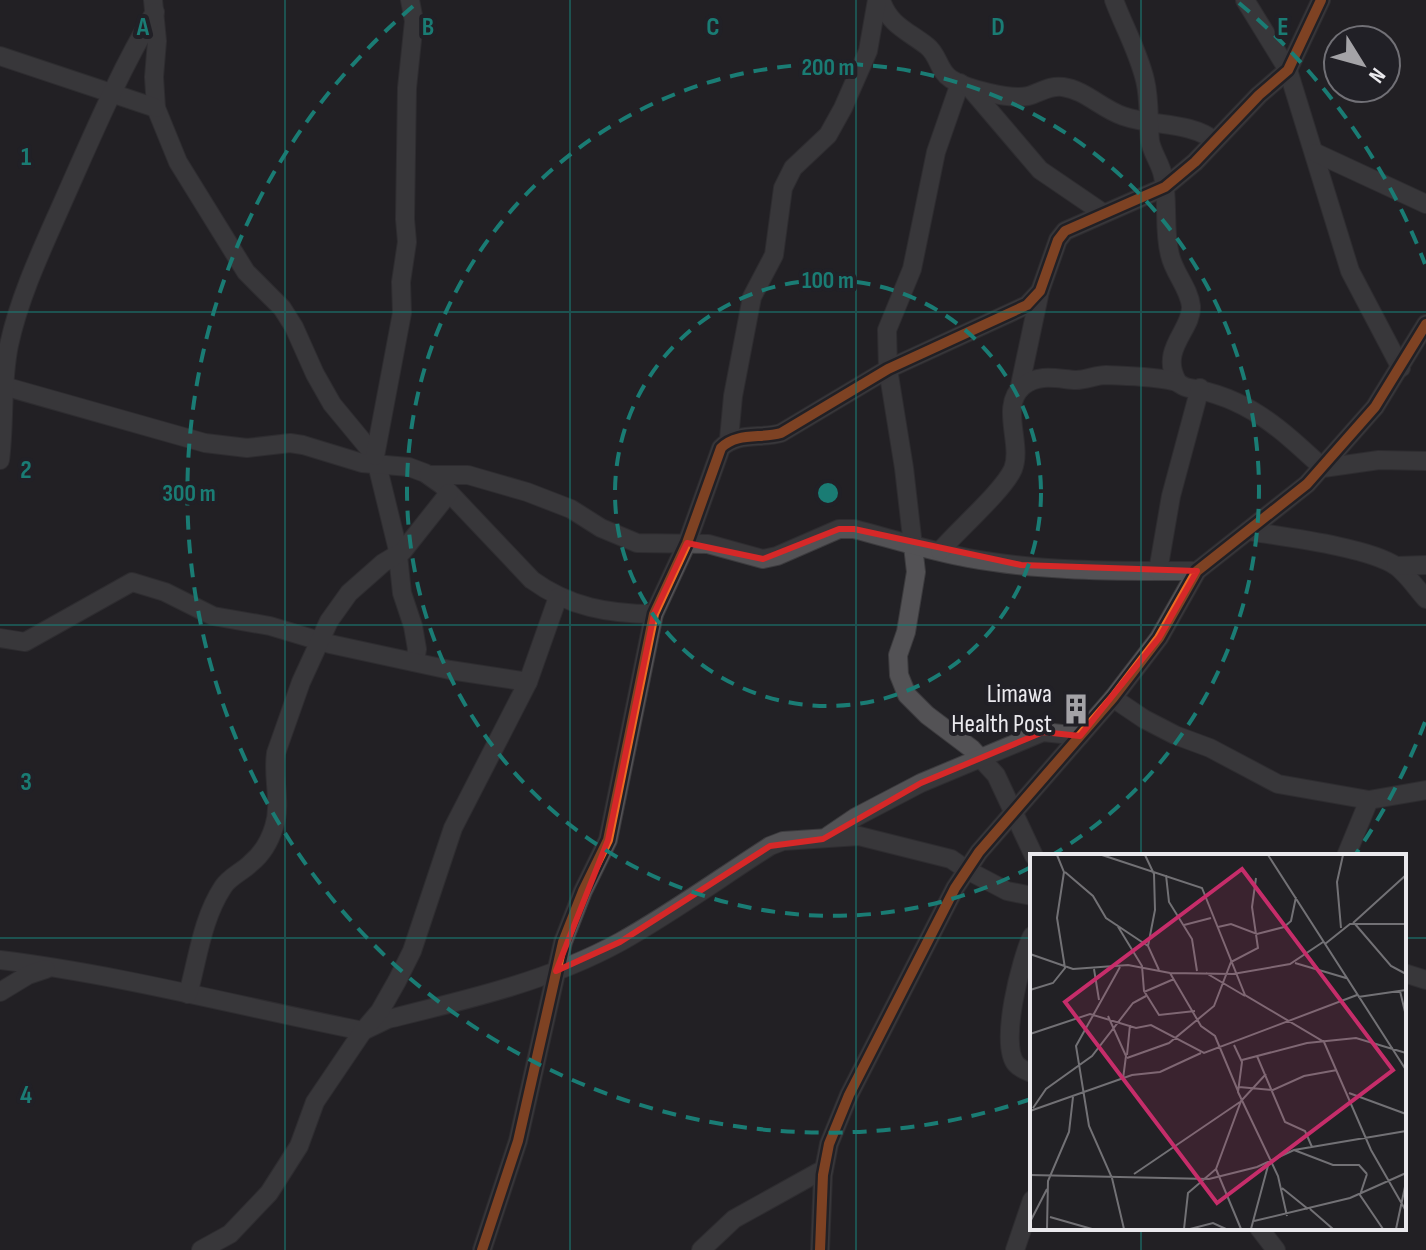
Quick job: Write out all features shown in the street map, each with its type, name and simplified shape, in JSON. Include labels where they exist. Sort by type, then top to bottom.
[{"type":"street","points":[[375,460],[402,313],[401,282],[407,242],[407,88],[414,21],[410,0]]},
{"type":"street","points":[[879,0],[894,23],[935,52],[942,70],[965,86],[1040,170],[1103,213]]},
{"type":"street","points":[[482,1250],[518,1141],[563,942],[608,840],[654,614],[687,543],[721,448],[729,439],[733,396],[752,297],[774,255],[783,188],[793,168],[828,135],[843,108],[868,51],[879,0]]},
{"type":"street","points":[[1114,0],[1144,74],[1151,145],[1165,187],[1165,229],[1169,255],[1190,299],[1191,311],[1178,335],[1173,355],[1172,373],[1177,381]]},
{"type":"street","points":[[1245,0],[1288,70],[1350,271],[1401,368]]},
{"type":"street","points":[[940,551],[1012,470],[1016,444],[1011,417],[1040,291],[1058,240],[1065,231],[1165,187],[1195,162],[1259,95],[1288,70],[1321,0]]},
{"type":"street","points":[[0,460],[4,428],[2,378],[34,267],[100,117],[157,4]]},
{"type":"street","points":[[157,4],[156,108],[178,162],[230,249],[246,272],[282,308],[332,404],[375,460],[398,554],[402,593],[417,649],[415,662]]},
{"type":"street","points":[[0,56],[156,108]]},
{"type":"street","points":[[965,86],[1026,97],[1051,87],[1064,87],[1119,115],[1150,124],[1201,130],[1215,141]]},
{"type":"street","points":[[965,86],[936,152],[912,269],[887,330],[888,369],[916,572],[906,632],[898,655],[899,675],[907,695],[927,715],[982,758],[996,775],[1033,854]]},
{"type":"street","points":[[1316,153],[1426,204]]},
{"type":"street","points":[[729,439],[781,433],[888,369],[1027,305],[1040,291]]},
{"type":"street","points":[[820,1250],[824,1169],[829,1144],[849,1095],[955,888],[979,852],[1113,698],[1159,638],[1197,571],[1323,468],[1375,407],[1426,324]]},
{"type":"street","points":[[1019,390],[1032,381],[1053,377],[1077,380],[1102,375],[1177,381],[1261,415],[1323,468],[1379,460],[1426,461]]},
{"type":"street","points":[[2,378],[205,443],[247,448],[290,443],[344,459],[375,460],[409,467],[428,475],[449,493],[532,580],[558,597],[602,611],[654,614]]},
{"type":"street","points":[[1158,571],[1171,496],[1200,388]]},
{"type":"street","points":[[428,475],[468,475],[527,492],[571,509],[601,528],[637,543],[708,544],[763,559],[839,529],[854,529],[967,558],[1021,565],[1197,571]]},
{"type":"street","points":[[188,994],[206,922],[214,903],[225,883],[252,863],[264,849],[275,826],[278,806],[274,767],[276,753],[319,641],[349,593],[383,563],[403,551],[449,493]]},
{"type":"street","points":[[1248,531],[1336,547],[1396,566],[1426,565]]},
{"type":"street","points":[[1396,566],[1426,599]]},
{"type":"street","points":[[0,638],[25,642],[132,582],[147,585],[213,616],[270,626],[319,641],[415,662],[528,682]]},
{"type":"street","points":[[201,1250],[230,1234],[269,1193],[299,1146],[315,1102],[380,1011],[412,951],[453,828],[528,682],[558,597]]},
{"type":"street","points":[[1113,698],[1164,730],[1210,748],[1278,784],[1369,800],[1426,790]]},
{"type":"street","points":[[823,839],[856,817],[921,783],[1043,732],[1080,736]]},
{"type":"street","points":[[1347,854],[1369,800]]},
{"type":"street","points":[[0,960],[53,967],[363,1031],[388,1019],[440,1007],[556,971],[620,942],[770,846],[783,841],[859,836],[951,859],[1007,891],[1030,896]]},
{"type":"street","points":[[951,859],[979,852]]},
{"type":"street","points":[[1030,942],[1015,987],[1011,1055],[1019,1067],[1030,1072]]},
{"type":"street","points":[[0,992],[28,975],[53,967]]},
{"type":"street","points":[[1406,974],[1426,980]]},
{"type":"street","points":[[701,1250],[734,1219],[824,1169]]},
{"type":"street","points":[[1015,1250],[1030,1206]]},
{"type":"street","points":[[1261,1230],[1276,1250]]},
{"type":"highlighted area","points":[[839,529],[854,529],[1021,565],[1197,571],[1159,638],[1080,736],[1043,732],[921,783],[823,839],[770,846],[620,942],[556,971],[608,840],[654,614],[687,543],[763,559]]},
{"type":"cycle path","points":[[482,1250],[518,1141],[563,942],[608,840],[654,614],[687,543],[721,448],[741,438],[781,433],[888,369],[1027,305],[1040,291],[1058,240],[1065,231],[1165,187],[1195,162],[1259,95],[1288,70],[1321,0]]},
{"type":"cycle path","points":[[820,1250],[823,1175],[829,1144],[849,1095],[955,888],[979,852],[1113,698],[1159,638],[1197,571],[1307,484],[1375,407],[1426,324]]},
{"type":"place","name":"Limawa Health Post","points":[[1076,709]]}]
